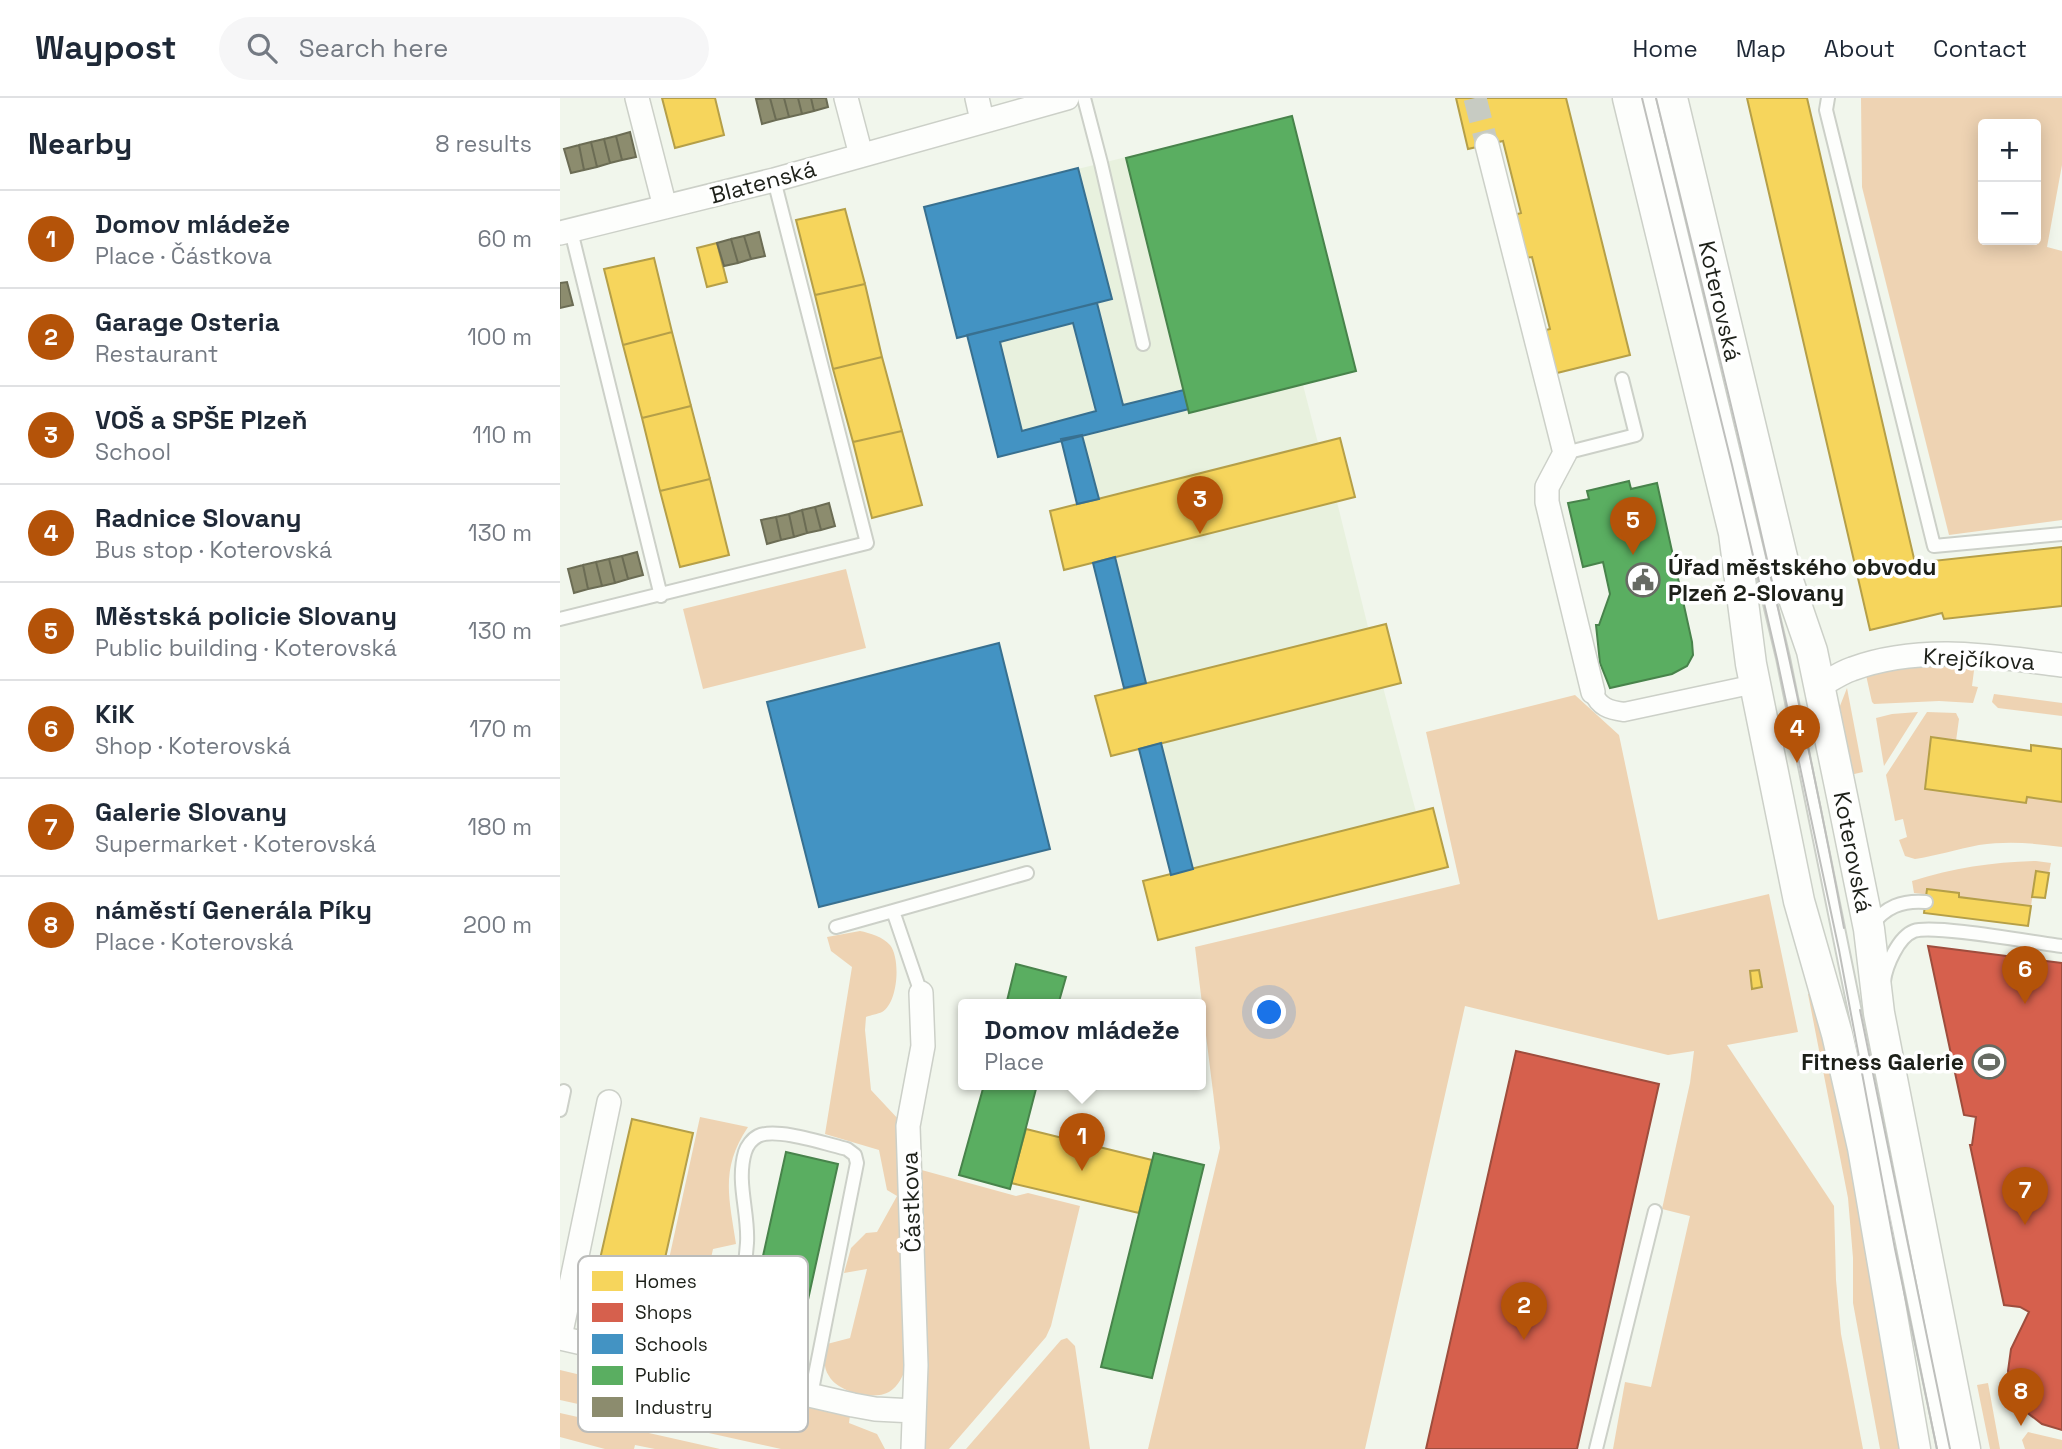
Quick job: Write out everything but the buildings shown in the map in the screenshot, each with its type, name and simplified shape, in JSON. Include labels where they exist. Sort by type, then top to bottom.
[{"type":"street","points":[[637,98],[665,207]]},
{"type":"street","points":[[846,98],[861,155]]},
{"type":"street","name":"Blatenská","points":[[565,232],[774,180],[861,155],[979,109],[1067,98]]},
{"type":"street","name":"Koterovská","points":[[1628,98],[1734,533],[1755,684],[1799,901],[1837,1034],[1863,1148],[1915,1449]]},
{"type":"street","name":"Koterovská","points":[[1672,98],[1787,578],[1812,651],[1869,929],[1879,1013],[1965,1449]]},
{"type":"street","points":[[1486,145],[1565,453],[1547,487],[1547,502],[1592,692],[1608,710],[1624,712],[1755,684]]},
{"type":"street","name":"Krejčíkova","points":[[1818,687],[1849,670],[1882,660],[1930,653],[1979,655],[2062,665]]},
{"type":"street","name":"Částkova","points":[[913,1449],[916,1364],[908,1126],[923,1046],[921,993]]},
{"type":"street","points":[[578,1342],[560,1338],[609,1102]]},
{"type":"street","points":[[808,1394],[875,1409],[914,1411]]},
{"type":"lane","points":[[1084,98],[1143,344]]},
{"type":"lane","name":"Koterovská","points":[[1649,98],[1783,658],[1944,1449]]},
{"type":"lane","points":[[1828,98],[1826,110],[1934,545],[2062,534]]},
{"type":"lane","points":[[560,619],[662,596],[867,543],[774,180]]},
{"type":"lane","points":[[565,232],[662,596]]},
{"type":"lane","points":[[1565,453],[1636,435],[1622,379]]},
{"type":"lane","points":[[836,927],[1027,873]]},
{"type":"lane","points":[[1869,929],[1878,916],[1895,905],[1914,901],[1926,902]]},
{"type":"lane","points":[[893,911],[921,993]]},
{"type":"lane","points":[[1879,1013],[1886,970],[1903,939],[1913,931],[1944,931],[2062,946]]},
{"type":"lane","points":[[560,1110],[564,1091]]},
{"type":"lane","points":[[745,1256],[747,1241],[742,1184],[745,1151],[751,1141],[759,1135],[772,1132],[847,1149],[855,1156],[857,1163],[811,1395]]},
{"type":"lane","points":[[1596,1449],[1655,1211]]},
{"type":"shaded area","points":[[1861,98],[2062,98],[2062,165],[2047,247],[2062,251],[2062,520],[1949,535],[1862,187]]},
{"type":"shaded area","points":[[1292,116],[1356,371],[1303,385],[1318,443],[1340,438],[1355,497],[1337,502],[1368,627],[1386,624],[1401,683],[1383,687],[1416,812],[1433,808],[1448,867],[1158,940],[1143,881],[1171,874],[1139,749],[1111,756],[1095,696],[1124,688],[1093,563],[1064,570],[1050,511],[1077,504],[1061,440],[998,457],[967,335],[957,338],[924,207]]},
{"type":"shaded area","points":[[846,569],[866,648],[703,689],[683,609]]},
{"type":"shaded area","points":[[1934,661],[1975,663],[1972,686],[1978,687],[1973,703],[1872,702],[1866,675]]},
{"type":"shaded area","points":[[1847,688],[1863,772],[1850,775],[1838,711]]},
{"type":"shaded area","points":[[1994,694],[2062,703],[2062,716],[1998,708],[1992,702]]},
{"type":"shaded area","points":[[1575,695],[1619,735],[1658,920],[1769,894],[1798,1032],[1727,1045],[1834,1206],[1841,1334],[1863,1449],[1613,1449],[1625,1382],[1651,1387],[1690,1216],[1662,1209],[1690,1083],[1694,1051],[1668,1055],[1465,1006],[1365,1449],[1148,1449],[1220,1148],[1206,1035],[1206,999],[1201,999],[1195,947],[1460,884],[1426,732]]},
{"type":"shaded area","points":[[1918,712],[1884,766],[1876,718]]},
{"type":"shaded area","points":[[1927,712],[1956,713],[1959,719],[1956,741],[1931,737],[1925,789],[2026,803],[2027,797],[2062,802],[2062,847],[2000,843],[1915,859],[1905,856],[1899,840],[1907,837],[1903,819],[1895,821],[1886,775]]},
{"type":"shaded area","points":[[2036,861],[2051,863],[2049,873],[2036,871],[2031,906],[1914,893],[1912,881],[1928,876],[1974,866]]},
{"type":"shaded area","points":[[860,931],[872,934],[890,945],[897,970],[892,1000],[882,1012],[866,1017],[865,1030],[871,1090],[900,1121],[907,1366],[892,1390],[874,1396],[840,1387],[825,1368],[827,1344],[850,1338],[867,1269],[844,1273],[851,1248],[866,1233],[877,1232],[897,1196],[887,1190],[879,1150],[825,1134],[852,967],[831,951],[827,937]]},
{"type":"shaded area","points":[[1814,992],[1829,1044],[1904,1449],[1880,1449],[1853,1303],[1853,1258],[1848,1198],[1808,994]]},
{"type":"shaded area","points":[[700,1117],[748,1127],[733,1156],[730,1170],[729,1197],[736,1244],[713,1249],[711,1256],[670,1256]]},
{"type":"shaded area","points":[[918,1169],[1016,1196],[1028,1193],[1080,1206],[1046,1337],[949,1449],[926,1449]]},
{"type":"shaded area","points":[[1067,1338],[1075,1346],[1090,1449],[966,1449],[1061,1340]]},
{"type":"shaded area","points":[[560,1370],[578,1374],[578,1404],[560,1400]]},
{"type":"shaded area","points":[[1988,1383],[2000,1449],[1990,1449],[1977,1385]]},
{"type":"shaded area","points":[[809,1406],[850,1415],[849,1423],[877,1434],[885,1449],[781,1449],[704,1432],[808,1432]]},
{"type":"shaded area","points":[[560,1413],[578,1417],[578,1432],[644,1432],[720,1449],[655,1449],[635,1445],[634,1449],[605,1449],[560,1437]]},
{"type":"shaded area","points":[[2028,1432],[2062,1440],[2062,1449],[2025,1449],[2022,1440]]},
{"type":"tunnel","points":[[1475,98],[1487,145]]},
{"type":"tram line","points":[[1642,98],[1777,659],[1839,950],[1895,1249],[1937,1449]]},
{"type":"tram line","points":[[1656,98],[1780,615],[1844,928]]},
{"type":"tram line","points":[[1860,1010],[1950,1449]]},
{"type":"place","name":"VOŠ a SPŠE Plzeň","points":[[1200,534]]},
{"type":"place","name":"Městská policie Slovany","points":[[1633,555]]},
{"type":"place","name":"Úřad městského obvodu Plzeň 2-Slovany","points":[[1643,580]]},
{"type":"place","name":"Radnice Slovany","points":[[1797,763]]},
{"type":"place","name":"KiK","points":[[2025,1004]]},
{"type":"place","name":"Fitness Galerie","points":[[1989,1062]]},
{"type":"place","name":"Domov mládeže","points":[[1082,1171]]},
{"type":"place","name":"Galerie Slovany","points":[[2025,1225]]},
{"type":"place","name":"Garage Osteria","points":[[1524,1340]]},
{"type":"place","name":"náměstí Generála Píky","points":[[2021,1426]]}]
